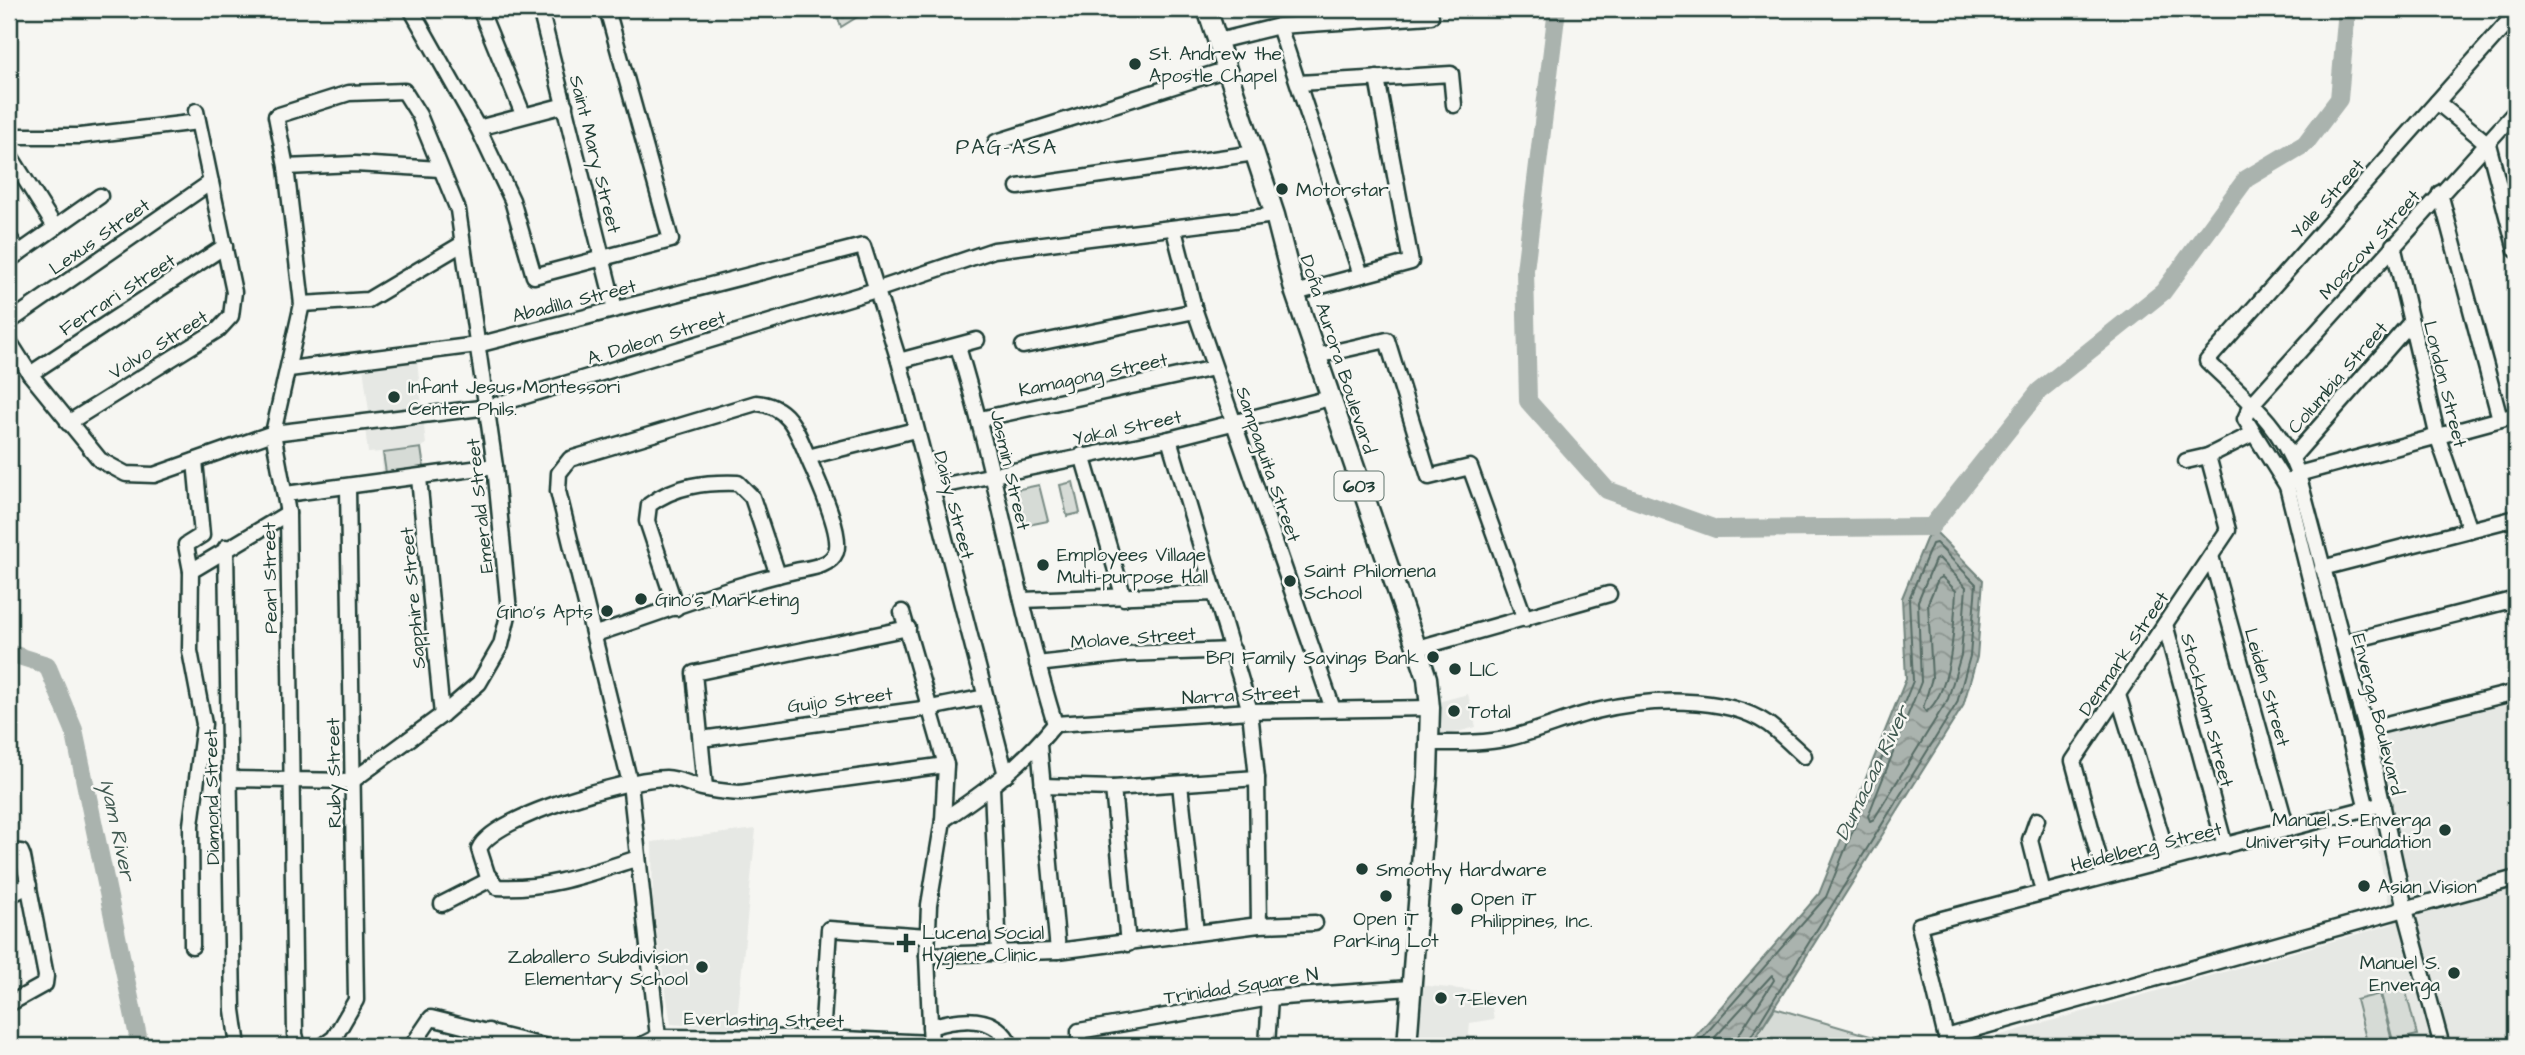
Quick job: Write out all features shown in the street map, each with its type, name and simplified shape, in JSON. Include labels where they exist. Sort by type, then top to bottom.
[{"type":"main road","name":"Doña Aurora Boulevard","points":[[1207,9],[1275,215],[1295,293],[1427,678],[1430,743],[1409,988],[1407,1046]]},
{"type":"street","points":[[411,9],[478,128],[512,200],[534,276],[671,240],[607,9]]},
{"type":"street","points":[[480,9],[523,114]]},
{"type":"street","name":"Saint Mary Street","points":[[540,9],[615,309]]},
{"type":"street","name":"Yale Street","points":[[2252,404],[2207,361],[2516,13]]},
{"type":"street","points":[[1218,41],[1279,26],[1431,16]]},
{"type":"street","points":[[1279,26],[1361,275]]},
{"type":"street","points":[[996,142],[1228,69]]},
{"type":"street","points":[[1298,83],[1451,74],[1454,104]]},
{"type":"street","points":[[1295,293],[1411,262],[1377,78]]},
{"type":"street","name":"Emerald Street","points":[[276,116],[349,93],[404,92],[419,115],[457,210],[489,407],[509,611],[501,645],[479,682],[442,715],[352,781]]},
{"type":"street","points":[[2437,102],[2488,144],[2516,250]]},
{"type":"street","points":[[478,128],[565,105]]},
{"type":"street","name":"Moscow Street","points":[[2252,404],[2440,192],[2488,144],[2516,111]]},
{"type":"street","name":"Pearl Street","points":[[276,116],[286,167],[302,304],[273,433],[288,513],[295,1034],[298,1046]]},
{"type":"street","name":"Volvo Street","points":[[9,136],[80,136],[197,117],[225,246],[234,292],[234,306],[227,322],[68,423]]},
{"type":"street","points":[[1018,187],[1255,153]]},
{"type":"street","points":[[9,154],[55,227]]},
{"type":"street","points":[[286,167],[355,164],[440,169]]},
{"type":"street","name":"Lexus Street","points":[[9,322],[211,182]]},
{"type":"street","points":[[2440,192],[2500,419]]},
{"type":"street","points":[[9,237],[14,256],[100,196]]},
{"type":"street","name":"A. Daleon Street","points":[[9,341],[30,374],[100,460],[126,474],[154,475],[273,433],[489,407],[879,289],[994,250],[1174,230],[1275,215]]},
{"type":"street","name":"Sampaguita Street","points":[[1174,230],[1195,311],[1333,709]]},
{"type":"street","points":[[302,304],[368,300],[462,244]]},
{"type":"street","name":"London Street","points":[[2393,245],[2438,438],[2470,530]]},
{"type":"street","name":"Ferrari Street","points":[[30,374],[225,246]]},
{"type":"street","name":"Daisy Street","points":[[863,246],[879,289],[899,361],[1006,775]]},
{"type":"street","name":"Abadilla Street","points":[[289,369],[477,345],[863,246]]},
{"type":"street","points":[[1023,346],[1195,311]]},
{"type":"street","name":"Columbia Street","points":[[2292,458],[2411,323]]},
{"type":"street","points":[[899,361],[977,340]]},
{"type":"street","points":[[1316,356],[1387,340],[1429,477],[1470,467],[1525,618]]},
{"type":"street","name":"Jasmin Street","points":[[958,347],[980,419],[1021,600],[1055,724]]},
{"type":"street","name":"Kamagong Street","points":[[980,419],[1214,368]]},
{"type":"street","name":"Yakal Street","points":[[931,488],[1169,439],[1330,398]]},
{"type":"street","points":[[595,634],[778,575],[823,565],[835,555],[838,546],[834,525],[808,457],[784,411],[772,404],[756,402],[570,459],[559,473],[558,491],[630,783],[658,1037]]},
{"type":"street","points":[[2252,404],[2245,419],[2287,486],[2367,809]]},
{"type":"street","name":"Enverga Boulevard","points":[[2252,404],[2274,425],[2298,474],[2366,729],[2405,909],[2442,1046]]},
{"type":"street","points":[[2287,486],[2298,474],[2516,415]]},
{"type":"street","points":[[808,457],[915,430]]},
{"type":"street","points":[[2186,461],[2208,456],[2252,434]]},
{"type":"street","points":[[1169,439],[1250,711],[1257,778],[1259,925]]},
{"type":"street","points":[[1082,455],[1124,597]]},
{"type":"street","name":"Denmark Street","points":[[2104,876],[2073,761],[2228,530],[2208,456]]},
{"type":"street","points":[[192,946],[191,825],[204,724],[190,651],[191,571],[186,545],[202,535],[195,461]]},
{"type":"street","points":[[286,494],[348,488],[495,466]]},
{"type":"street","name":"Sapphire Street","points":[[419,478],[442,715]]},
{"type":"street","points":[[676,608],[647,521],[649,505],[661,496],[689,486],[738,483],[752,497],[778,575]]},
{"type":"street","name":"Ruby Street","points":[[323,1046],[334,1038],[356,1000],[348,488]]},
{"type":"street","points":[[191,571],[226,547],[288,513]]},
{"type":"street","points":[[2322,568],[2516,518]]},
{"type":"street","name":"Diamond Street","points":[[226,547],[233,1010],[238,1046]]},
{"type":"street","name":"Leiden Street","points":[[2211,556],[2287,829]]},
{"type":"street","points":[[1021,600],[1216,593]]},
{"type":"street","points":[[1418,648],[1609,594]]},
{"type":"street","points":[[2342,643],[2516,599]]},
{"type":"street","points":[[902,612],[946,765],[943,820],[931,884],[928,936],[931,1045]]},
{"type":"street","name":"Stockholm Street","points":[[2165,624],[2225,846]]},
{"type":"street","points":[[705,788],[694,673],[908,628]]},
{"type":"street","name":"Molave Street","points":[[1037,664],[1128,654],[1233,650]]},
{"type":"street","points":[[2366,729],[2516,692]]},
{"type":"street","points":[[2118,695],[2169,860]]},
{"type":"street","name":"Guijo Street","points":[[701,739],[930,708],[985,697]]},
{"type":"street","points":[[1430,743],[1479,743],[1509,738],[1597,710],[1639,704],[1695,701],[1744,712],[1767,723],[1804,756]]},
{"type":"street","name":"Narra Street","points":[[1055,724],[1250,711],[1430,708]]},
{"type":"street","points":[[943,820],[1006,775],[1039,745],[1055,724]]},
{"type":"street","points":[[1039,745],[1058,951]]},
{"type":"street","points":[[639,858],[554,885],[496,887],[479,849],[483,840],[532,811],[630,783],[668,778],[705,788],[740,793],[946,765]]},
{"type":"street","points":[[1042,786],[1113,788],[1257,778]]},
{"type":"street","points":[[230,779],[352,781]]},
{"type":"street","points":[[1180,784],[1196,933]]},
{"type":"street","points":[[992,787],[999,954]]},
{"type":"street","points":[[1113,788],[1128,944]]},
{"type":"street","name":"Heidelberg Street","points":[[1947,1042],[1919,925],[2383,804]]},
{"type":"street","points":[[2037,820],[2030,840],[2043,892]]},
{"type":"street","points":[[9,1004],[45,984],[29,885],[15,852]]},
{"type":"street","points":[[1947,1042],[2516,878]]},
{"type":"street","points":[[442,904],[491,879]]},
{"type":"street","points":[[9,896],[29,885]]},
{"type":"street","points":[[927,955],[1058,951],[1259,925],[1315,923]]},
{"type":"street","points":[[822,1038],[829,929],[928,936]]},
{"type":"street","name":"Trinidad Square N","points":[[1079,1046],[1079,1031],[1270,998],[1409,988]]},
{"type":"street","points":[[1267,1046],[1270,998]]},
{"type":"street","points":[[412,1046],[431,1018],[543,1046]]},
{"type":"street","points":[[930,1027],[953,1020],[993,1024],[1007,1036],[1011,1046]]},
{"type":"street","points":[[478,1046],[489,1031]]},
{"type":"street","name":"Everlasting Street","points":[[640,1046],[658,1037],[805,1042],[822,1038],[931,1045]]},
{"type":"shaded area","points":[[835,9],[870,9],[841,27]]},
{"type":"shaded area","name":"Infant Jesus Montessori Center Phils.","points":[[417,360],[426,445],[422,446],[425,470],[383,475],[381,452],[368,453],[365,428],[371,427],[363,367]]},
{"type":"shaded area","points":[[421,448],[424,468],[386,473],[383,453]]},
{"type":"shaded area","points":[[1073,482],[1080,513],[1067,516],[1060,485]]},
{"type":"shaded area","points":[[1039,485],[1048,521],[1023,526],[1015,490]]},
{"type":"shaded area","points":[[1468,694],[1476,727],[1439,737],[1438,702]]},
{"type":"shaded area","name":"Manuel S. Enverga University Foundation","points":[[2516,701],[2516,1046],[1996,1046],[1994,1037],[2393,924],[2355,735]]},
{"type":"shaded area","name":"Zaballero Subdivision Elementary School","points":[[756,829],[736,1029],[671,1024],[653,910],[652,842]]},
{"type":"shaded area","points":[[1419,985],[1489,992],[1494,1019],[1470,1023],[1468,1046],[1415,1046]]},
{"type":"shaded area","points":[[2405,988],[2417,1035],[2393,1041],[2381,994]]},
{"type":"shaded area","points":[[2380,994],[2392,1041],[2368,1046],[2356,1000]]},
{"type":"shaded area","points":[[1775,1008],[1904,1046],[1750,1046]]},
{"type":"water","name":"Dumacaa River","points":[[1931,527],[1983,580],[1977,657],[1963,706],[1750,1046],[1687,1046],[1819,894],[1906,679],[1902,598]]},
{"type":"waterway","points":[[1557,9],[1525,270],[1528,401],[1607,490],[1716,529],[1931,527]]},
{"type":"waterway","points":[[1931,527],[2039,391],[2163,292],[2246,179],[2305,144],[2339,99],[2347,9]]},
{"type":"waterway","name":"Iyam River","points":[[9,653],[47,665],[74,730],[140,1046]]},
{"type":"place","name":"St. Andrew the Apostle Chapel","points":[[1135,64]]},
{"type":"place","name":"Motorstar","points":[[1282,189]]},
{"type":"place","name":"Infant Jesus Montessori Center Phils.","points":[[394,397]]},
{"type":"place","name":"Employees Village Multi-purpose Hall","points":[[1043,565]]},
{"type":"place","name":"Saint Philomena School","points":[[1290,581]]},
{"type":"place","name":"Gino's Marketing","points":[[641,599]]},
{"type":"place","name":"Gino's Apts","points":[[607,611]]},
{"type":"place","name":"BPI Family Savings Bank","points":[[1433,657]]},
{"type":"place","name":"LIC","points":[[1455,669]]},
{"type":"place","name":"Total","points":[[1454,711]]},
{"type":"place","name":"Manuel S. Enverga University Foundation","points":[[2445,830]]},
{"type":"place","name":"Smoothy Hardware","points":[[1362,869]]},
{"type":"place","name":"Asian Vision","points":[[2364,886]]},
{"type":"place","name":"Open iT Parking Lot","points":[[1386,896]]},
{"type":"place","name":"Open iT Philippines, Inc.","points":[[1457,909]]},
{"type":"place","name":"Lucena Social Hygiene Clinic","points":[[906,943]]},
{"type":"place","name":"Zaballero Subdivision Elementary School","points":[[702,967]]},
{"type":"place","name":"Manuel S. Enverga","points":[[2454,973]]},
{"type":"place","name":"7-Eleven","points":[[1441,998]]},
{"type":"district","name":"PAG-ASA","points":[[1007,147]]}]
